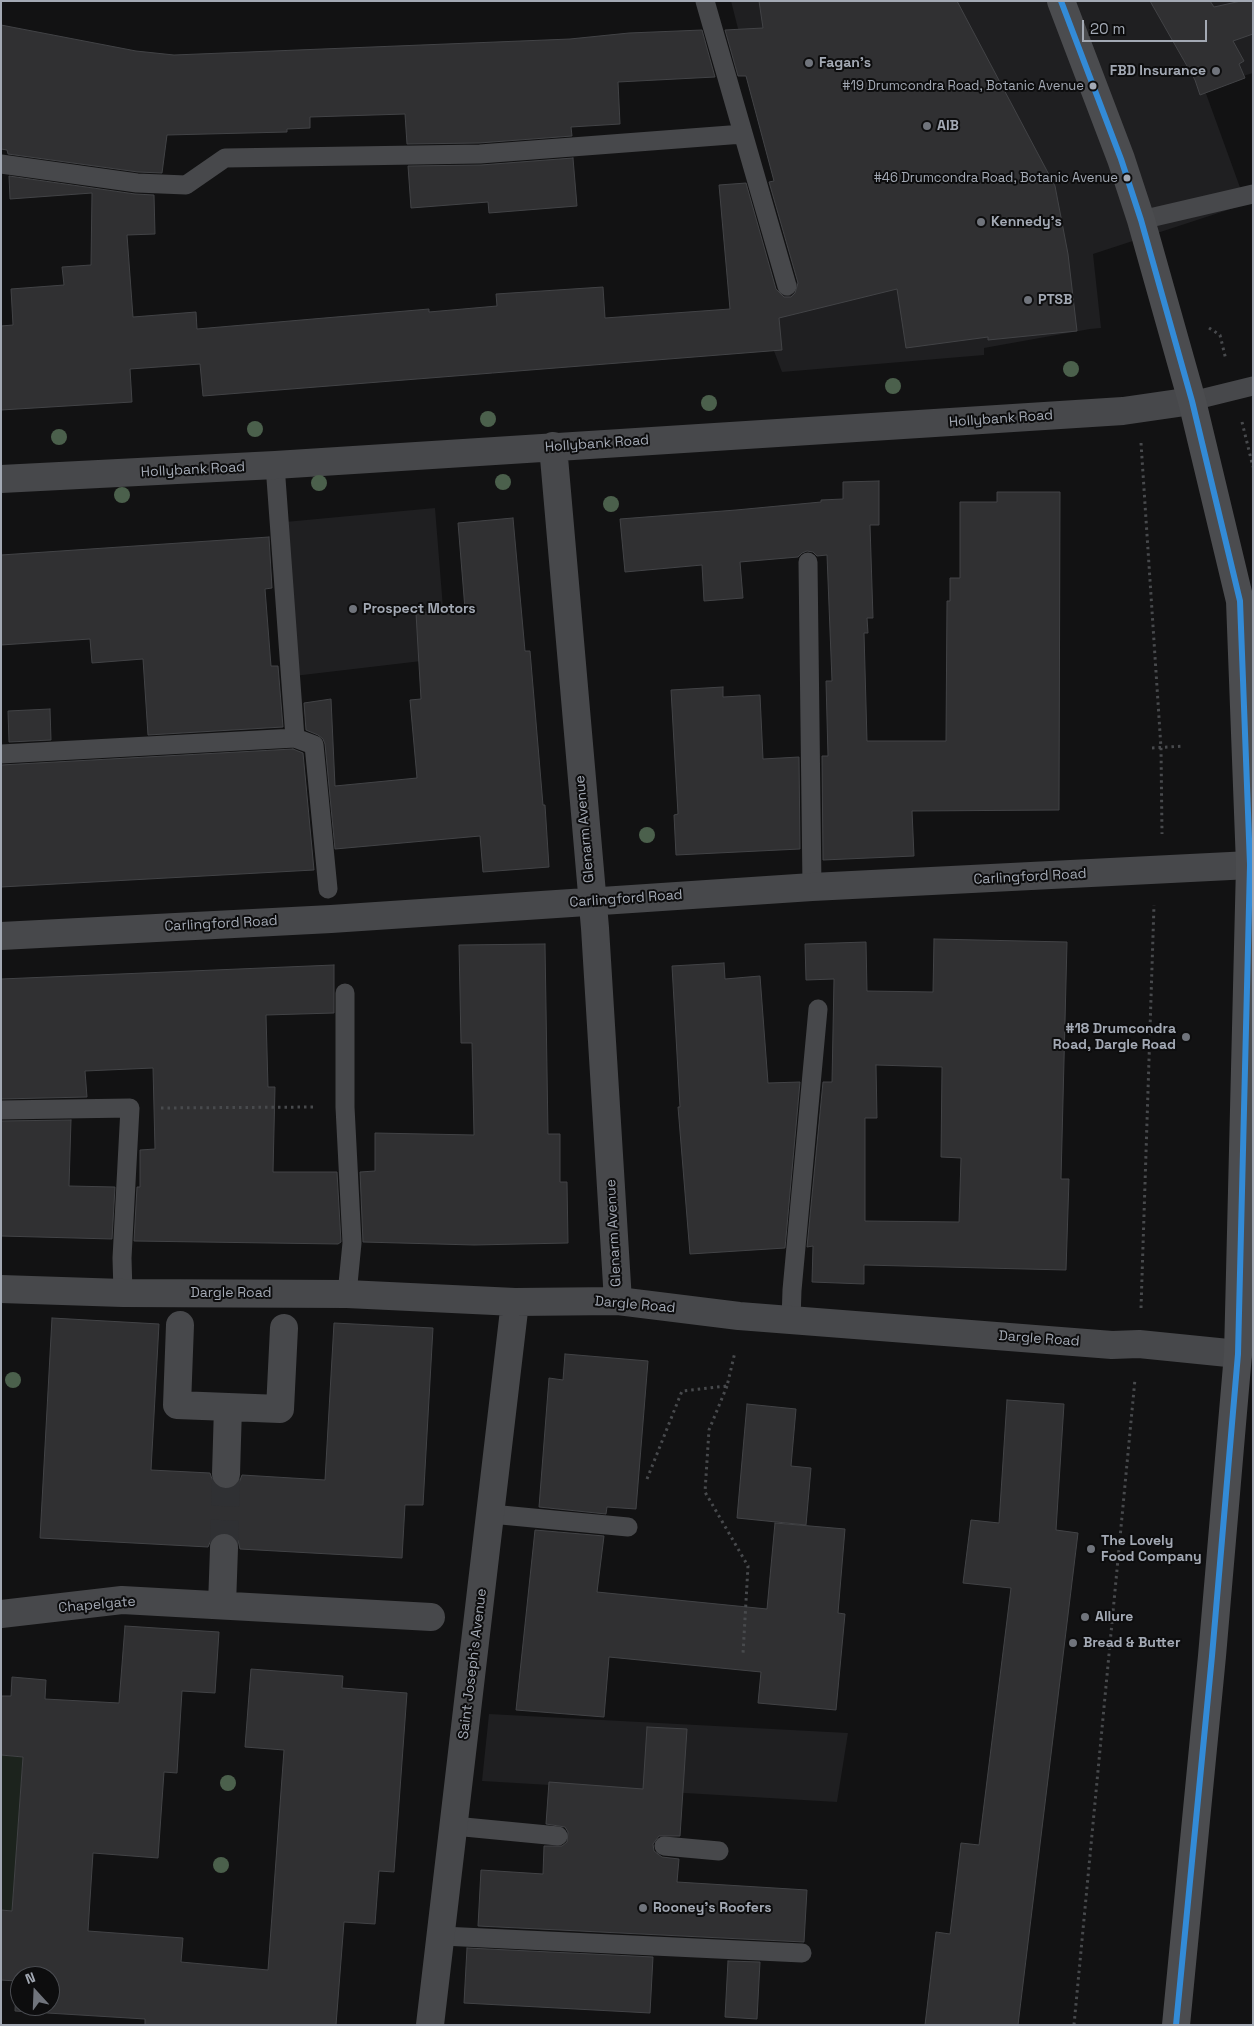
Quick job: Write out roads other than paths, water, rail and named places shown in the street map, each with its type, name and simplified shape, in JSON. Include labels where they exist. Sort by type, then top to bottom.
[{"type":"main road","points":[[1061,1],[1121,159],[1141,220],[1192,401],[1240,601],[1250,865],[1238,1354],[1211,1666],[1176,2025]]},
{"type":"street","name":"Hollybank Road","points":[[1,479],[275,465],[1136,410],[1192,401]]},
{"type":"street","name":"Glenarm Avenue","points":[[553,446],[592,901],[618,1301]]},
{"type":"street","name":"Carlingford Road","points":[[1,936],[331,919],[812,887],[1250,865]]},
{"type":"street","name":"Dargle Road","points":[[1,1289],[123,1293],[347,1294],[516,1302],[618,1301],[739,1316],[1112,1345],[1139,1344],[1238,1354]]},
{"type":"street","name":"Saint Joseph's Avenue","points":[[430,2025],[516,1302]]},
{"type":"street","points":[[180,1325],[176,1405],[280,1409],[284,1328]]},
{"type":"street","points":[[226,1474],[228,1407]]},
{"type":"street","points":[[222,1605],[224,1548]]},
{"type":"street","name":"Chapelgate","points":[[1,1614],[122,1600],[431,1617]]},
{"type":"lane","points":[[705,1],[787,286]]},
{"type":"lane","points":[[1,164],[137,183],[186,185],[225,158],[480,154],[743,134]]},
{"type":"lane","points":[[1141,220],[1253,194]]},
{"type":"lane","points":[[1192,401],[1253,386]]},
{"type":"lane","points":[[275,465],[295,738]]},
{"type":"lane","points":[[808,562],[812,887]]},
{"type":"lane","points":[[1,754],[295,738],[314,745],[328,889]]},
{"type":"lane","points":[[345,993],[345,1107],[352,1243],[347,1294]]},
{"type":"lane","points":[[791,1320],[792,1290],[818,1009]]},
{"type":"lane","points":[[1,1110],[130,1108],[122,1258],[123,1293]]},
{"type":"lane","points":[[491,1514],[628,1527]]},
{"type":"lane","points":[[454,1826],[558,1836]]},
{"type":"lane","points":[[664,1846],[719,1851]]},
{"type":"lane","points":[[442,1936],[802,1953]]},
{"type":"tunnel","points":[[224,1548],[226,1474]]},
{"type":"place","name":"Fagan’s","points":[[809,63]]},
{"type":"place","name":"FBD Insurance","points":[[1216,71]]},
{"type":"place","name":"#19 Drumcondra Road, Botanic Avenue","points":[[1093,86]]},
{"type":"place","name":"AIB","points":[[927,126]]},
{"type":"place","name":"#46 Drumcondra Road, Botanic Avenue","points":[[1127,178]]},
{"type":"place","name":"Kennedy’s","points":[[981,222]]},
{"type":"place","name":"PTSB","points":[[1028,300]]},
{"type":"place","name":"Prospect Motors","points":[[353,609]]},
{"type":"place","name":"#18 Drumcondra Road, Dargle Road","points":[[1186,1037]]},
{"type":"place","name":"The Lovely Food Company","points":[[1091,1549]]},
{"type":"place","name":"Allure","points":[[1085,1617]]},
{"type":"place","name":"Bread & Butter","points":[[1073,1643]]},
{"type":"place","name":"Rooney's Roofers","points":[[643,1908]]}]
